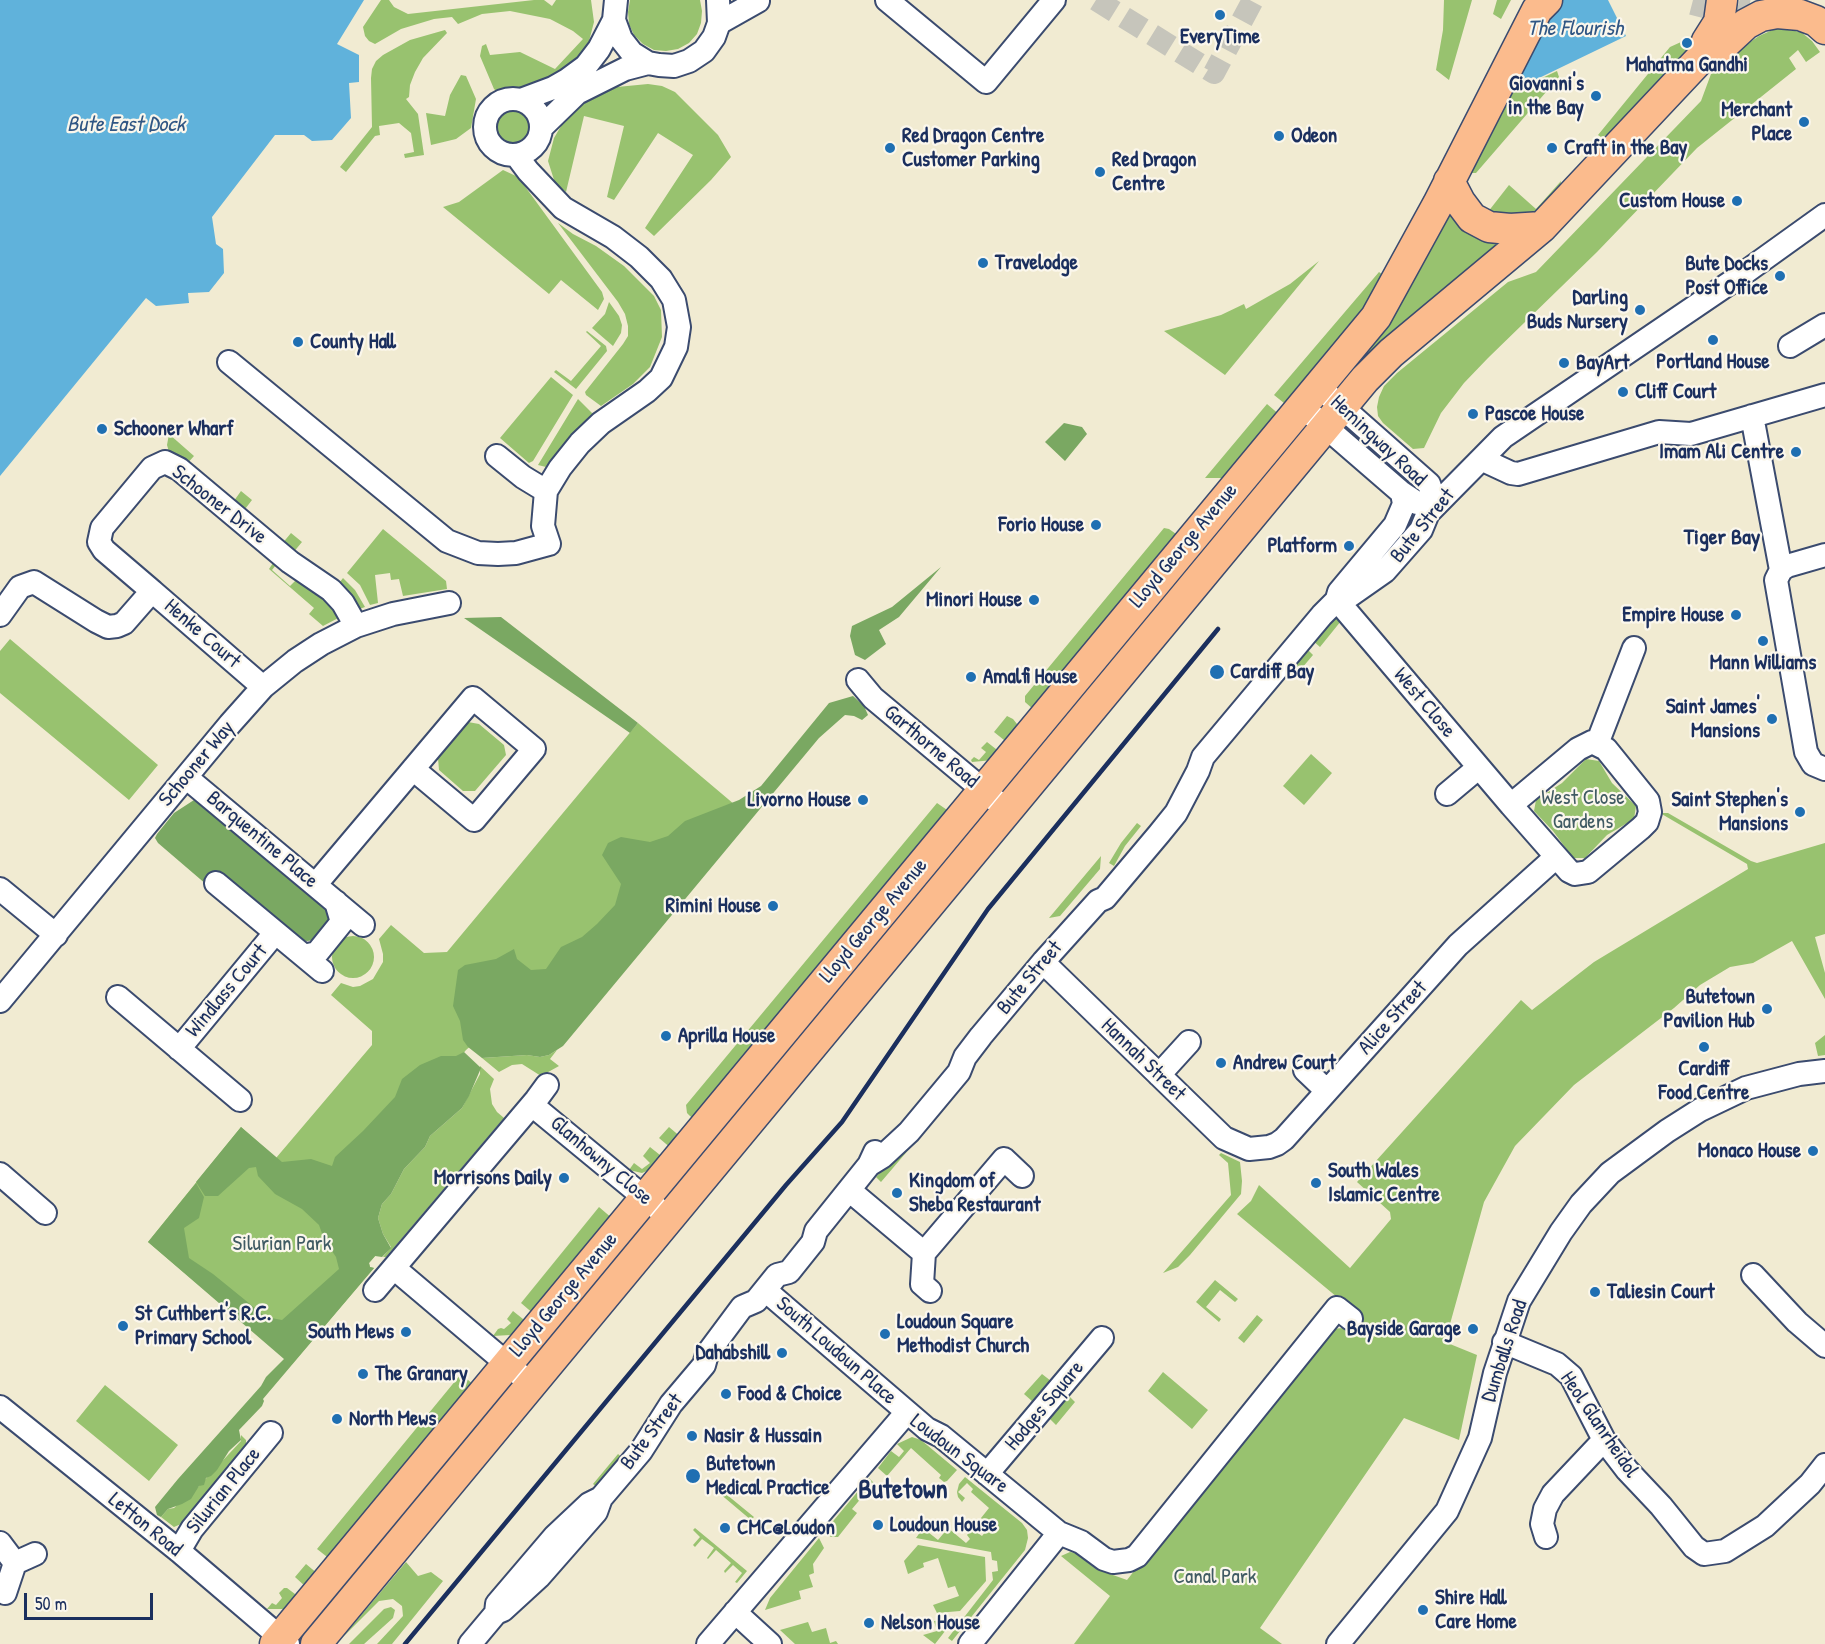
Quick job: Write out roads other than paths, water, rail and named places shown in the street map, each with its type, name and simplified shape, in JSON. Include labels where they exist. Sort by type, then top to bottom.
[{"type":"main road","points":[[1701,58],[1707,41],[1719,22],[1722,0]]},
{"type":"main road","points":[[1540,3],[1449,181],[1472,218],[1489,227],[1510,230],[1542,227],[1701,58],[1717,51],[1746,24],[1761,16],[1777,13],[1800,15],[1816,21],[1825,29]]},
{"type":"main road","name":"Lloyd George Avenue","points":[[281,1642],[507,1363],[1376,317],[1449,181]]},
{"type":"main road","name":"Lloyd George Avenue","points":[[316,1644],[1334,416],[1379,364],[1542,227]]},
{"type":"street","points":[[613,9],[599,49],[586,66],[553,88],[521,100],[507,100],[491,109],[485,127],[486,136],[498,151],[507,154],[530,142],[577,93],[625,69],[648,63],[674,66],[689,61],[704,51],[714,37],[719,23],[718,0]]},
{"type":"street","points":[[719,23],[757,0],[765,0]]},
{"type":"street","points":[[887,0],[986,82],[1054,0]]},
{"type":"street","points":[[613,9],[621,39],[632,53],[648,63]]},
{"type":"street","points":[[229,362],[447,541],[478,553],[498,554],[516,553],[549,544],[543,526],[546,491],[560,468],[580,443],[601,423],[647,391],[661,378],[676,346],[679,327],[674,300],[661,279],[613,237],[563,208],[547,192],[530,142],[538,114],[533,107],[521,100]]},
{"type":"street","name":"Bute Street","points":[[1337,600],[1345,599],[1385,571],[1421,530],[1428,513],[1503,437],[1740,276],[1825,215]]},
{"type":"street","points":[[1790,346],[1825,325]]},
{"type":"street","points":[[1483,459],[1510,473],[1518,474],[1659,432],[1691,434],[1825,395]]},
{"type":"street","name":"Hemingway Road","points":[[1310,396],[1334,416],[1429,484],[1436,504],[1417,503],[1402,493],[1334,416]]},
{"type":"street","points":[[1752,416],[1781,570]]},
{"type":"street","points":[[497,456],[523,477],[546,491]]},
{"type":"street","name":"Schooner Drive","points":[[152,591],[112,557],[99,542],[102,528],[152,468],[165,462],[178,469],[290,562],[331,590],[343,603],[356,626]]},
{"type":"street","name":"Bute Street","points":[[470,1644],[496,1613],[497,1604],[555,1536],[589,1504],[601,1498],[640,1451],[671,1404],[704,1365],[712,1361],[753,1316],[766,1289],[789,1272],[813,1242],[816,1231],[869,1165],[882,1157],[909,1132],[959,1072],[965,1057],[1043,962],[1098,901],[1122,879],[1176,813],[1203,757],[1337,600],[1338,592],[1395,525],[1404,504],[1402,493]]},
{"type":"street","points":[[1825,555],[1787,566],[1781,570],[1776,580],[1806,752],[1813,764],[1825,769]]},
{"type":"street","name":"Henke Court","points":[[0,615],[20,587],[34,582],[96,621],[108,627],[117,626],[124,623],[152,591],[263,687]]},
{"type":"street","name":"West Close","points":[[1337,600],[1478,768],[1569,871],[1581,875],[1588,872],[1647,822],[1650,812],[1648,801],[1606,749],[1597,744]]},
{"type":"street","name":"Schooner Way","points":[[0,1001],[263,687],[295,661],[356,626],[393,614],[449,603]]},
{"type":"street","points":[[1511,805],[1578,749],[1587,743],[1597,744],[1634,648]]},
{"type":"street","name":"Garthorne Road","points":[[858,680],[873,698],[1007,810]]},
{"type":"street","points":[[316,884],[413,769],[473,698],[534,749],[474,820],[413,769]]},
{"type":"street","points":[[1447,794],[1478,768]]},
{"type":"street","name":"Barquentine Place","points":[[187,778],[363,925]]},
{"type":"street","name":"Alice Street","points":[[1249,1149],[1277,1144],[1458,945],[1556,856]]},
{"type":"street","points":[[216,883],[322,971]]},
{"type":"street","points":[[0,889],[56,935]]},
{"type":"street","name":"Barquentine Place","points":[[304,956],[317,953],[342,922],[336,902]]},
{"type":"street","name":"Windlass Court","points":[[178,1049],[275,933]]},
{"type":"street","name":"Hannah Street","points":[[1043,962],[1224,1138],[1249,1149]]},
{"type":"street","name":"Windlass Court","points":[[118,997],[240,1100]]},
{"type":"street","points":[[1159,1075],[1189,1042]]},
{"type":"street","points":[[1305,1070],[1327,1091]]},
{"type":"street","name":"Dumballs Road","points":[[1338,1644],[1447,1511],[1480,1438],[1504,1342],[1519,1301],[1581,1204],[1610,1173],[1700,1110],[1746,1088],[1800,1074],[1825,1071]]},
{"type":"street","points":[[375,1290],[547,1085]]},
{"type":"street","name":"Glanhowny Close","points":[[532,1105],[669,1218]]},
{"type":"street","points":[[930,1291],[922,1284],[924,1253],[1004,1159],[1022,1176]]},
{"type":"street","points":[[0,1174],[45,1213]]},
{"type":"street","points":[[849,1190],[924,1253]]},
{"type":"street","points":[[394,1268],[531,1384]]},
{"type":"street","points":[[1753,1275],[1797,1322],[1825,1346]]},
{"type":"street","name":"South Loudoun Place","points":[[766,1289],[907,1412]]},
{"type":"street","name":"Loudoun Square","points":[[708,1644],[907,1412],[927,1429],[941,1436],[1059,1533],[1081,1542],[1104,1559],[1113,1562],[1130,1560],[1137,1556],[1337,1308],[1351,1318]]},
{"type":"street","name":"Hodges Square","points":[[987,1474],[1102,1338]]},
{"type":"street","name":"Heol Glanrheidol","points":[[1504,1342],[1557,1364],[1570,1376],[1604,1440],[1694,1547],[1704,1554],[1725,1551],[1765,1526],[1810,1484],[1825,1465]]},
{"type":"street","name":"Letton Road","points":[[0,1407],[179,1551],[281,1642]]},
{"type":"street","name":"Silurian Place","points":[[179,1551],[192,1529],[271,1433]]},
{"type":"street","points":[[1546,1537],[1542,1524],[1545,1509],[1553,1494],[1604,1440]]},
{"type":"street","points":[[970,1644],[1059,1533]]},
{"type":"street","points":[[0,1543],[25,1559],[5,1593]]},
{"type":"street","points":[[735,1612],[770,1644]]},
{"type":"water","name":"Bute East Dock","points":[[0,0],[364,0],[337,44],[359,55],[359,82],[349,83],[351,118],[332,140],[312,141],[304,135],[275,135],[212,217],[216,244],[223,249],[224,273],[209,292],[188,293],[189,303],[156,306],[146,298],[0,476]]},
{"type":"water","name":"The Flourish","points":[[1557,0],[1608,0],[1626,36],[1508,93]]},
{"type":"tunnel","points":[[1096,0],[1214,73],[1253,0]]},
{"type":"tunnel","points":[[1693,0],[1747,14]]},
{"type":"railway","points":[[405,1644],[786,1185],[842,1122],[988,909],[1218,629]]},
{"type":"place","name":"EveryTime","points":[[1220,15]]},
{"type":"place","name":"Mahatma Gandhi","points":[[1687,43]]},
{"type":"place","name":"Giovanni's in the Bay","points":[[1596,96]]},
{"type":"place","name":"Merchant Place","points":[[1804,122]]},
{"type":"place","name":"Odeon","points":[[1279,136]]},
{"type":"place","name":"Red Dragon Centre Customer Parking","points":[[890,148]]},
{"type":"place","name":"Craft in the Bay","points":[[1552,148]]},
{"type":"place","name":"Red Dragon Centre","points":[[1100,172]]},
{"type":"place","name":"Custom House","points":[[1737,201]]},
{"type":"place","name":"Travelodge","points":[[983,263]]},
{"type":"place","name":"Bute Docks Post Office","points":[[1780,276]]},
{"type":"place","name":"Darling Buds Nursery","points":[[1640,310]]},
{"type":"place","name":"Portland House","points":[[1713,340]]},
{"type":"place","name":"County Hall","points":[[298,342]]},
{"type":"place","name":"BayArt","points":[[1564,363]]},
{"type":"place","name":"Cliff Court","points":[[1623,392]]},
{"type":"place","name":"Pascoe House","points":[[1473,414]]},
{"type":"place","name":"Schooner Wharf","points":[[102,429]]},
{"type":"place","name":"Imam Ali Centre","points":[[1796,452]]},
{"type":"place","name":"Forio House","points":[[1096,525]]},
{"type":"place","name":"Platform","points":[[1349,546]]},
{"type":"place","name":"Minori House","points":[[1034,600]]},
{"type":"place","name":"Empire House","points":[[1736,615]]},
{"type":"place","name":"Mann Williams","points":[[1763,641]]},
{"type":"place","name":"Cardiff Bay","points":[[1217,672]]},
{"type":"place","name":"Amalfi House","points":[[971,677]]},
{"type":"place","name":"Saint James' Mansions","points":[[1772,719]]},
{"type":"place","name":"Livorno House","points":[[863,800]]},
{"type":"place","name":"Saint Stephen's Mansions","points":[[1800,812]]},
{"type":"place","name":"Rimini House","points":[[773,906]]},
{"type":"place","name":"Butetown Pavilion Hub","points":[[1767,1009]]},
{"type":"place","name":"Aprilla House","points":[[666,1036]]},
{"type":"place","name":"Cardiff Food Centre","points":[[1704,1047]]},
{"type":"place","name":"Andrew Court","points":[[1221,1063]]},
{"type":"place","name":"Monaco House","points":[[1813,1151]]},
{"type":"place","name":"Morrisons Daily","points":[[564,1178]]},
{"type":"place","name":"South Wales Islamic Centre","points":[[1316,1183]]},
{"type":"place","name":"Kingdom of Sheba Restaurant","points":[[897,1193]]},
{"type":"place","name":"Taliesin Court","points":[[1595,1292]]},
{"type":"place","name":"St Cuthbert's R.C. Primary School","points":[[123,1326]]},
{"type":"place","name":"Bayside Garage","points":[[1473,1329]]},
{"type":"place","name":"South Mews","points":[[406,1332]]},
{"type":"place","name":"Loudoun Square Methodist Church","points":[[885,1334]]},
{"type":"place","name":"Dahabshill","points":[[782,1353]]},
{"type":"place","name":"The Granary","points":[[363,1374]]},
{"type":"place","name":"Food & Choice","points":[[726,1394]]},
{"type":"place","name":"North Mews","points":[[337,1419]]},
{"type":"place","name":"Nasir & Hussain","points":[[692,1436]]},
{"type":"place","name":"Butetown Medical Practice","points":[[693,1476]]},
{"type":"place","name":"Loudoun House","points":[[878,1525]]},
{"type":"place","name":"CMC@Loudon","points":[[725,1528]]},
{"type":"place","name":"Shire Hall Care Home","points":[[1423,1610]]},
{"type":"place","name":"Nelson House","points":[[869,1623]]},
{"type":"district","name":"Tiger Bay","points":[[1722,538]]},
{"type":"district","name":"Butetown","points":[[903,1491]]},
{"type":"park label","name":"West Close Gardens","points":[[1583,810]]},
{"type":"park label","name":"Silurian Park","points":[[282,1244]]},
{"type":"park label","name":"Canal Park","points":[[1215,1577]]}]
